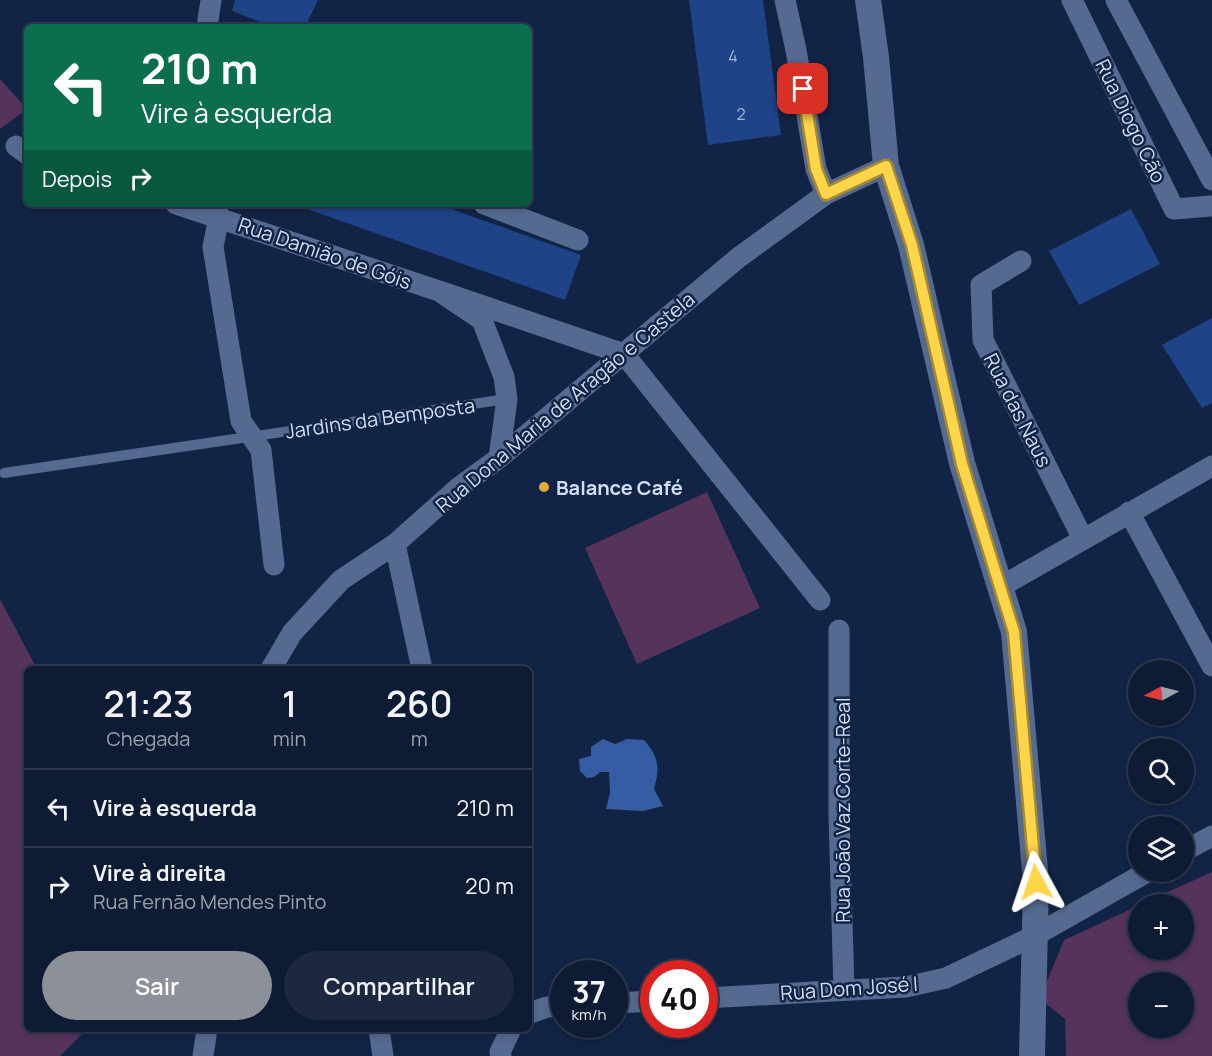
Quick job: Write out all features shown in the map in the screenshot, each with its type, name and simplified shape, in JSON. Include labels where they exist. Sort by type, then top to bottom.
[{"type":"street","points":[[207,24],[211,0]]},
{"type":"street","points":[[785,0],[816,169],[826,194]]},
{"type":"street","points":[[868,0],[876,57],[886,166],[912,245],[962,464],[1014,632],[1036,882],[1032,1056]]},
{"type":"street","name":"Rua Diogo Cão","points":[[1072,0],[1174,209],[1212,206]]},
{"type":"street","name":"Rua Diogo Cão","points":[[1116,0],[1212,180]]},
{"type":"street","name":"Rua Dona Maria de Aragão e Castela","points":[[273,666],[292,633],[341,580],[395,544],[458,488],[499,458],[738,258],[826,194],[886,166]]},
{"type":"street","name":"Rua Damião de Góis","points":[[194,207],[218,211],[439,291],[624,354]]},
{"type":"street","points":[[492,207],[578,240]]},
{"type":"street","name":"Jardins da Bemposta","points":[[218,211],[213,248],[242,422],[261,450],[274,565]]},
{"type":"street","name":"Rua das Naus","points":[[1021,261],[981,285],[983,340],[1083,539]]},
{"type":"street","name":"Rua Damião de Góis","points":[[439,291],[482,320],[504,377],[507,399],[499,458]]},
{"type":"street","points":[[624,354],[820,600]]},
{"type":"street","points":[[1000,587],[1212,466]]},
{"type":"street","points":[[1129,512],[1212,666]]},
{"type":"street","points":[[395,544],[421,666]]},
{"type":"street","name":"Rua João Vaz Corte-Real","points":[[839,630],[839,816],[844,990]]},
{"type":"street","points":[[1194,846],[1212,836]]},
{"type":"street","name":"Rua Dom José I","points":[[718,997],[906,987],[946,978],[1034,936],[1129,882]]},
{"type":"street","points":[[532,1012],[550,1007]]},
{"type":"street","points":[[203,1056],[207,1032]]},
{"type":"street","points":[[379,1032],[383,1056]]},
{"type":"street","points":[[501,1056],[500,1052],[510,1032]]},
{"type":"lane","name":"Jardins da Bemposta","points":[[4,473],[507,399]]},
{"type":"shaded area","points":[[0,79],[24,106],[24,111],[0,129]]},
{"type":"shaded area","points":[[707,492],[760,608],[637,664],[585,548]]},
{"type":"shaded area","points":[[0,599],[35,666],[24,666],[24,1032],[84,1032],[60,1056],[0,1056]]},
{"type":"shaded area","points":[[1212,872],[1212,1056],[1066,1056],[1065,1019],[1044,1002],[1043,991],[1064,940],[1128,911],[1128,960],[1194,960],[1194,894],[1163,894]]},
{"type":"water","points":[[603,739],[615,744],[627,739],[644,740],[653,752],[657,763],[654,789],[663,806],[643,811],[606,809],[610,793],[609,772],[600,772],[594,777],[587,778],[580,771],[579,759],[591,756],[591,747]]},
{"type":"building","points":[[235,0],[318,0],[306,24],[266,24],[232,11]]},
{"type":"building","points":[[689,0],[763,0],[781,135],[708,145]]},
{"type":"building","points":[[302,207],[445,207],[581,255],[565,300]]},
{"type":"building","points":[[1131,209],[1160,264],[1079,305],[1049,251]]},
{"type":"building","points":[[1212,318],[1212,403],[1202,408],[1162,345]]},
{"type":"place","name":"Balance Café","points":[[544,487]]},
{"type":"route","points":[[803,89],[816,169],[826,194],[886,166],[912,245],[962,464],[1014,632],[1036,882]]}]
